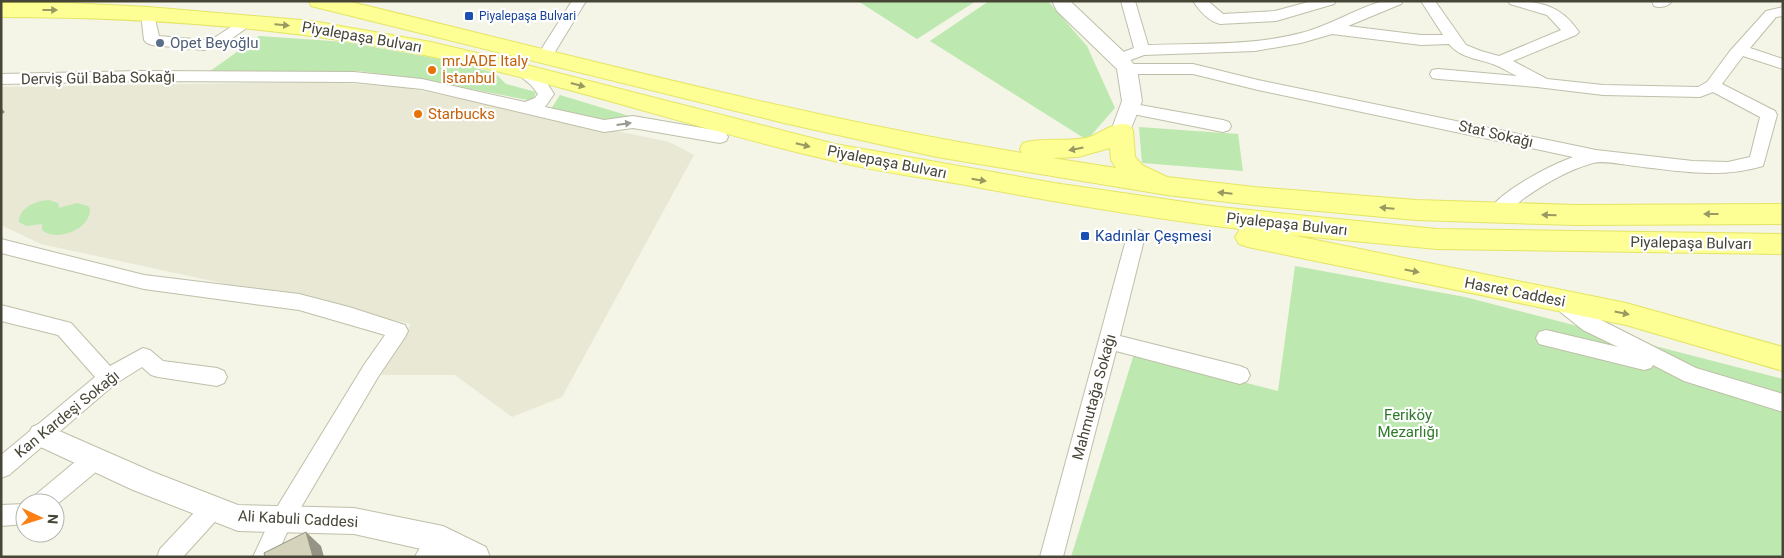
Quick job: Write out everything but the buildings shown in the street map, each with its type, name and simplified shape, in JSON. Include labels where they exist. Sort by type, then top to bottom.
[{"type":"main road","name":"Piyalepaşa Bulvarı","points":[[325,2],[784,115],[936,148],[1167,186],[1254,196],[1416,210],[1495,214],[1775,212]]},
{"type":"main road","name":"Piyalepaşa Bulvarı","points":[[1,10],[203,10],[248,22],[312,28],[431,49],[521,70],[835,153],[980,180],[1138,206],[1303,227],[1437,238],[1628,243],[1783,244]]},
{"type":"main road","points":[[619,96],[644,109],[720,137],[804,162],[880,179],[1060,210],[1244,236],[1386,248],[1458,250],[1628,243]]},
{"type":"main road","points":[[970,153],[1000,148],[1070,150],[1105,142],[1121,131]]},
{"type":"main road","points":[[1121,131],[1123,160],[1133,171],[1167,186]]},
{"type":"main road","name":"Hasret Caddesi","points":[[1244,236],[1626,314],[1783,359]]},
{"type":"street","points":[[545,56],[579,1]]},
{"type":"street","points":[[1061,1],[1064,7],[1124,64],[1132,101],[1121,131]]},
{"type":"street","points":[[1128,1],[1142,50]]},
{"type":"street","points":[[1200,1],[1206,9],[1220,19],[1276,16],[1329,1]]},
{"type":"street","points":[[1124,64],[1142,50],[1256,46],[1301,38],[1331,29],[1352,18],[1396,1]]},
{"type":"street","points":[[1428,1],[1461,48],[1476,55],[1500,61],[1544,84]]},
{"type":"street","points":[[1500,61],[1571,32],[1552,12],[1515,1]]},
{"type":"street","points":[[147,9],[152,40],[204,45],[219,41],[248,22]]},
{"type":"street","points":[[1438,74],[1604,90],[1700,92],[1712,86],[1740,50],[1772,14],[1783,11]]},
{"type":"street","points":[[1331,29],[1421,40],[1453,39]]},
{"type":"street","points":[[1740,50],[1783,64]]},
{"type":"street","name":"Stat Sokağı","points":[[1124,64],[1193,69],[1258,85],[1596,156],[1693,167],[1728,168],[1756,162],[1769,115],[1712,86]]},
{"type":"street","points":[[521,70],[537,82],[546,94],[544,100],[525,108]]},
{"type":"street","name":"Derviş Gül Baba Sokağı","points":[[1,79],[354,77],[422,84],[604,126],[633,122],[720,137]]},
{"type":"street","points":[[1129,108],[1223,126]]},
{"type":"street","points":[[1495,214],[1516,195],[1558,169],[1596,156]]},
{"type":"street","name":"Mahmutağa Sokağı","points":[[1051,557],[1136,236]]},
{"type":"street","points":[[1,246],[144,282],[299,302],[349,315],[398,331],[371,371],[282,519],[264,557]]},
{"type":"street","points":[[1560,301],[1590,324],[1691,375]]},
{"type":"street","points":[[1,314],[64,329],[108,378]]},
{"type":"street","points":[[1546,338],[1618,354],[1783,404]]},
{"type":"street","points":[[1109,341],[1240,375]]},
{"type":"street","name":"Kan Kardeşi Sokağı","points":[[1,468],[108,378],[143,356],[158,369],[217,377]]},
{"type":"street","name":"Ali Kabuli Caddesi","points":[[41,435],[143,481],[238,518],[354,521],[434,548],[476,557]]},
{"type":"street","points":[[54,493],[95,459]]},
{"type":"street","points":[[168,557],[213,508]]},
{"type":"street","points":[[1,516],[15,515]]},
{"type":"shaded area","points":[[324,82],[403,87],[669,142],[694,155],[562,397],[512,417],[455,375],[381,375],[411,324],[41,244],[1,225],[1,87]]},
{"type":"green space","points":[[858,1],[976,1],[917,39]]},
{"type":"green space","points":[[989,1],[1048,1],[1087,46],[1115,108],[1087,140],[930,41]]},
{"type":"green space","points":[[259,36],[346,42],[445,60],[495,73],[506,84],[536,92],[533,101],[418,79],[359,71],[209,72]]},
{"type":"green space","points":[[560,95],[636,118],[613,122],[551,109]]},
{"type":"green space","points":[[1139,127],[1238,134],[1243,171],[1142,163]]},
{"type":"green space","points":[[49,200],[58,203],[59,208],[77,203],[88,206],[90,209],[89,216],[79,228],[72,232],[56,235],[48,234],[42,230],[42,224],[26,226],[19,222],[22,212],[29,206]]},
{"type":"green space","name":"Feriköy Mezarlığı","points":[[1295,266],[1465,297],[1783,379],[1783,557],[1071,557],[1134,354],[1278,391]]},
{"type":"place","name":"Piyalepaşa Bulvari","points":[[469,16]]},
{"type":"place","name":"Opet Beyoğlu","points":[[160,43]]},
{"type":"place","name":"mrJADE Italy İstanbul","points":[[432,70]]},
{"type":"place","name":"Starbucks","points":[[418,114]]},
{"type":"place","name":"Kadınlar Çeşmesi","points":[[1085,236]]}]
